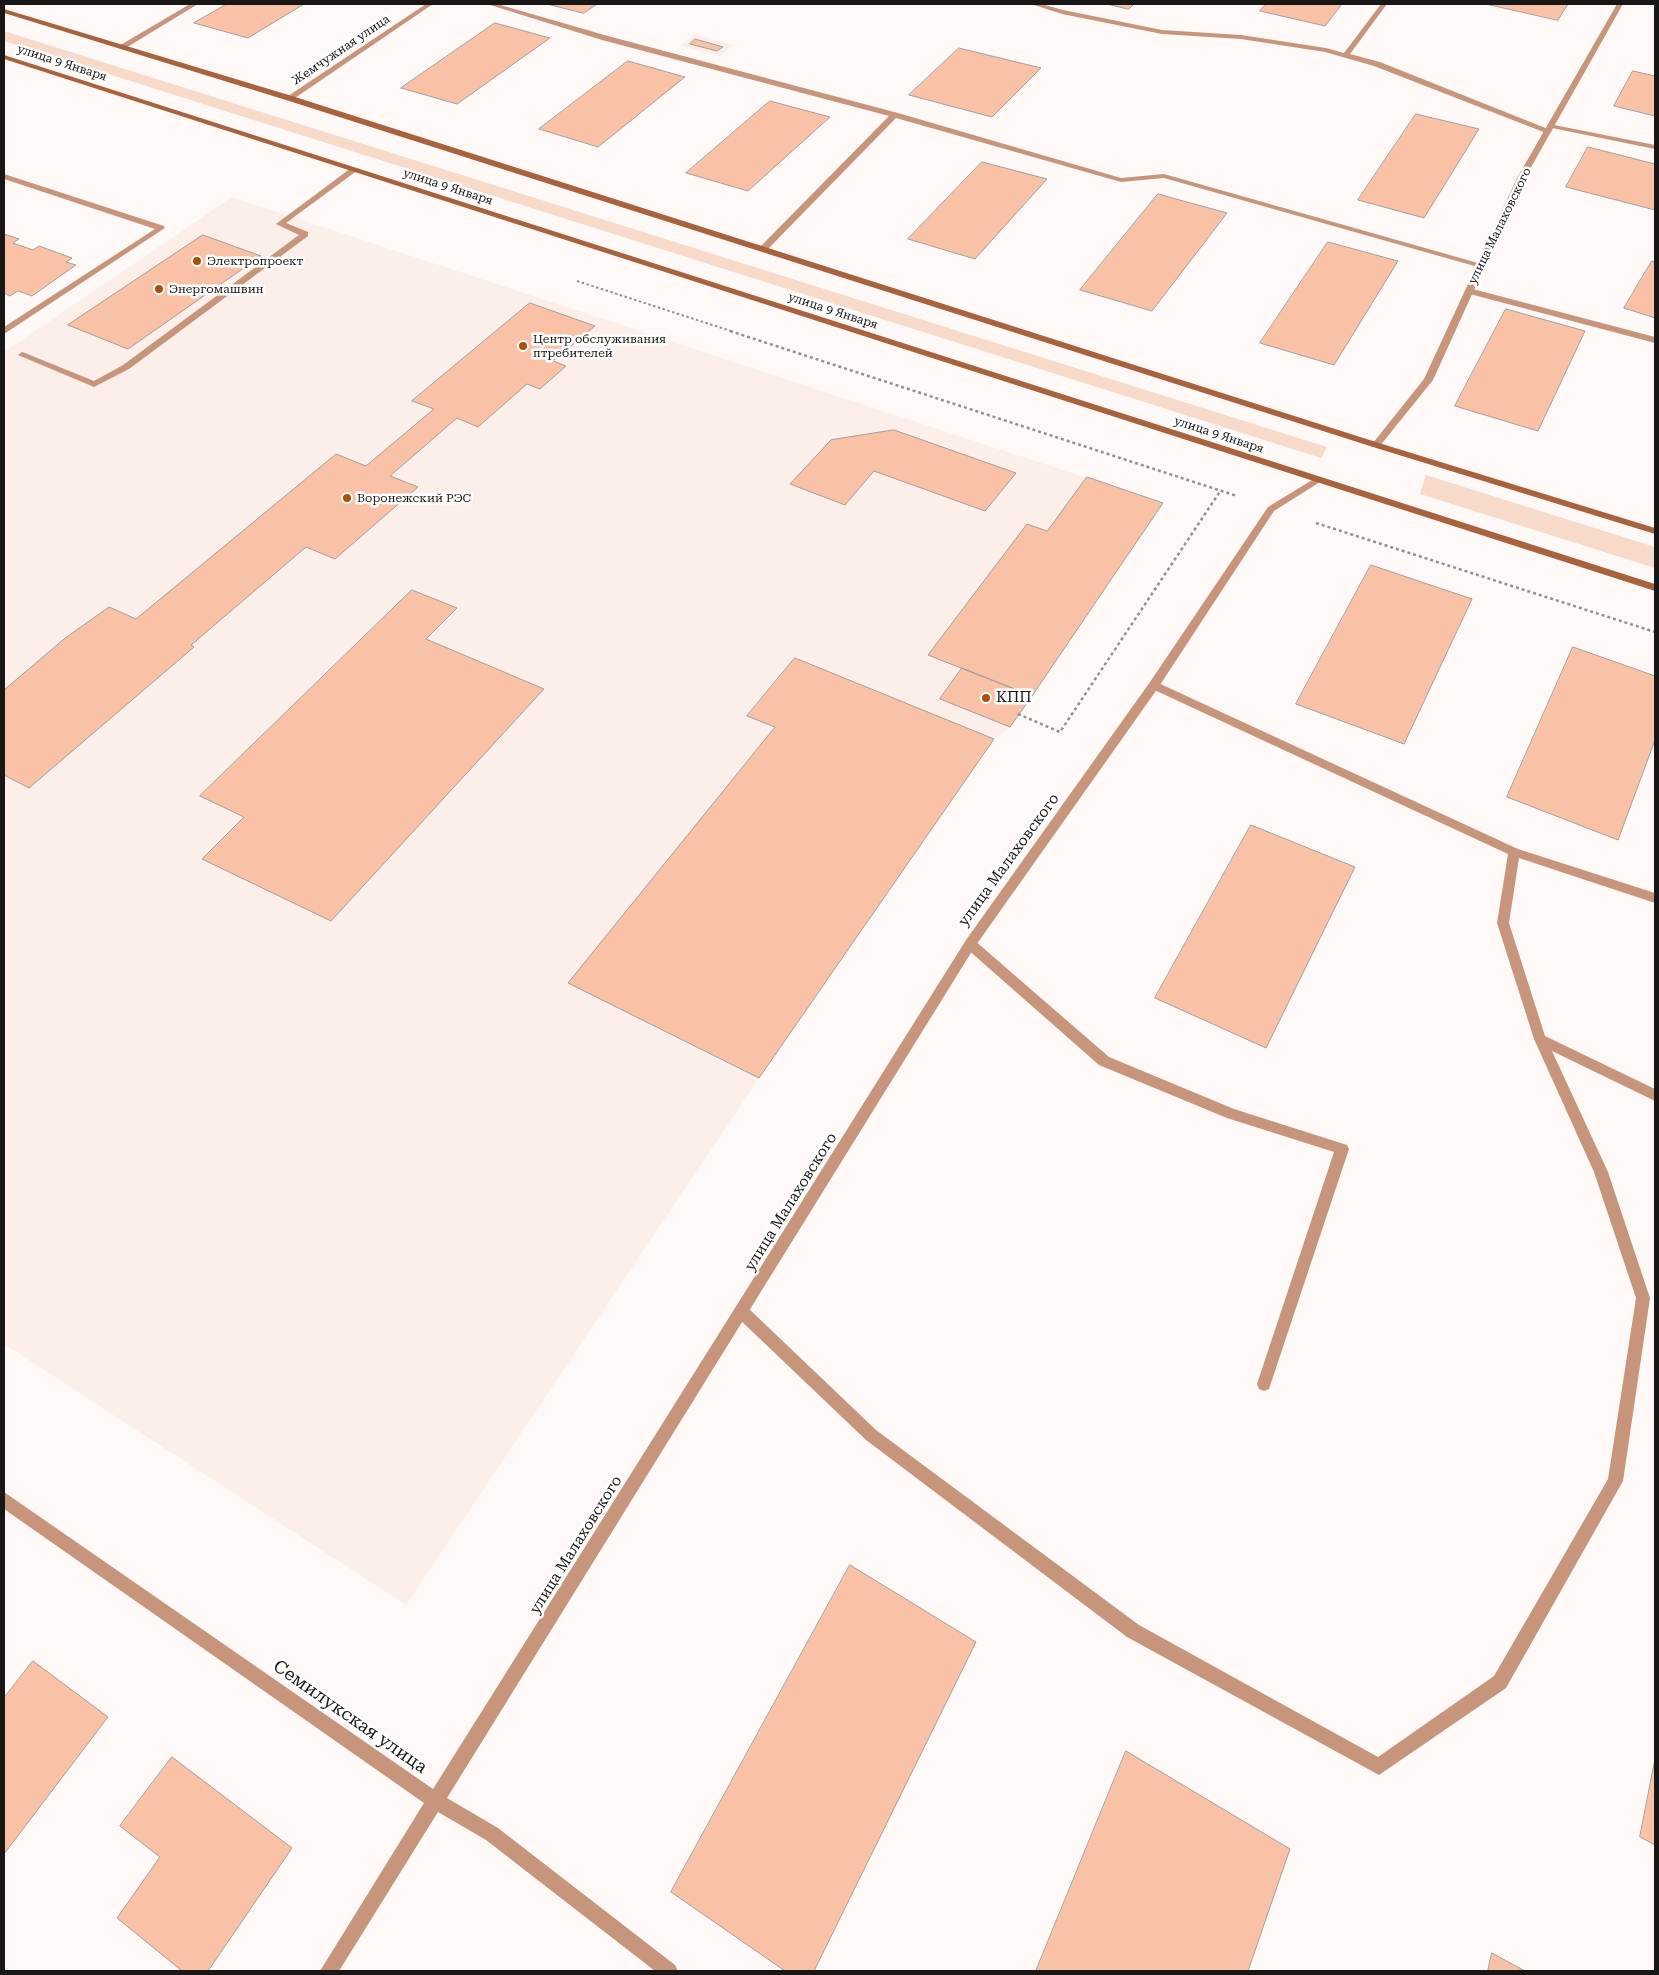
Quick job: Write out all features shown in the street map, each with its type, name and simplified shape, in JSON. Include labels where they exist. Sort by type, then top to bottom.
[{"type":"main road","points":[[4,12],[289,98],[1376,445],[1655,531]]},
{"type":"main road","name":"улица 9 Января","points":[[4,57],[1655,588]]},
{"type":"street","points":[[121,47],[195,4]]},
{"type":"street","name":"Жемчужная улица","points":[[289,98],[430,4]]},
{"type":"street","points":[[490,4],[680,58],[895,115],[1121,180],[1164,176],[1481,265]]},
{"type":"street","points":[[1034,4],[1062,12],[1162,32],[1241,37],[1326,50],[1377,64],[1551,128],[1655,147]]},
{"type":"street","points":[[1345,56],[1384,4]]},
{"type":"street","name":"улица Малаховского","points":[[1376,445],[1428,380],[1521,178],[1620,4]]},
{"type":"street","points":[[764,250],[895,115]]},
{"type":"street","points":[[22,355],[94,384],[126,367],[305,234],[280,224],[354,170]]},
{"type":"street","points":[[4,176],[161,228],[4,332]]},
{"type":"street","points":[[1469,291],[1655,340]]},
{"type":"street","name":"улица Малаховского","points":[[329,1971],[970,944],[1154,685],[1271,509],[1317,480]]},
{"type":"street","points":[[1154,685],[1514,852],[1655,898]]},
{"type":"street","points":[[742,1312],[871,1435],[1133,1631],[1379,1767],[1500,1682],[1614,1480],[1643,1298],[1601,1172],[1540,1039],[1503,923],[1514,852]]},
{"type":"street","points":[[970,944],[1104,1061],[1232,1114],[1342,1149],[1264,1384]]},
{"type":"street","points":[[1540,1039],[1655,1095]]},
{"type":"street","name":"Семилукская улица","points":[[4,1500],[435,1801],[492,1834],[669,1971]]},
{"type":"path","points":[[574,280],[1221,490],[1271,509],[1655,632]]},
{"type":"path","points":[[1018,714],[1060,732],[1221,490]]},
{"type":"shaded area","points":[[4,31],[1327,447],[1321,458],[4,41]]},
{"type":"shaded area","points":[[694,34],[734,45],[720,56],[680,46]]},
{"type":"shaded area","points":[[232,197],[1163,503],[1010,727],[994,739],[759,1078],[406,1605],[4,1344],[4,352]]},
{"type":"shaded area","points":[[1426,475],[1655,547],[1655,568],[1420,494]]},
{"type":"building","points":[[227,4],[304,4],[248,38],[194,23]]},
{"type":"building","points":[[547,4],[597,4],[584,13]]},
{"type":"building","points":[[1107,4],[1134,4],[1129,9]]},
{"type":"building","points":[[1266,4],[1342,4],[1325,26],[1260,11]]},
{"type":"building","points":[[1486,4],[1568,4],[1558,20]]},
{"type":"building","points":[[495,23],[550,38],[457,104],[401,88]]},
{"type":"building","points":[[695,39],[723,47],[717,51],[690,44]]},
{"type":"building","points":[[959,48],[1041,68],[992,117],[909,95]]},
{"type":"building","points":[[628,61],[685,77],[598,147],[539,129]]},
{"type":"building","points":[[1633,71],[1655,76],[1655,116],[1614,106]]},
{"type":"building","points":[[770,101],[830,117],[748,191],[686,173]]},
{"type":"building","points":[[1416,114],[1479,129],[1424,218],[1358,200]]},
{"type":"building","points":[[1588,147],[1655,164],[1655,210],[1566,187]]},
{"type":"building","points":[[982,162],[1047,179],[975,259],[908,239]]},
{"type":"building","points":[[1158,194],[1227,213],[1152,311],[1080,290]]},
{"type":"building","points":[[4,234],[19,239],[13,243],[33,250],[39,246],[72,258],[66,262],[76,265],[32,296],[18,291],[10,296],[4,293]]},
{"type":"building","points":[[203,235],[261,256],[128,349],[68,325]]},
{"type":"building","points":[[1328,242],[1398,261],[1334,365],[1260,343]]},
{"type":"building","points":[[1652,261],[1655,262],[1655,318],[1624,308]]},
{"type":"building","points":[[530,303],[595,326],[553,361],[566,366],[540,389],[527,384],[478,427],[457,418],[390,476],[418,487],[335,559],[306,547],[191,645],[194,647],[29,788],[4,775],[4,690],[64,639],[109,607],[136,619],[336,454],[366,466],[434,409],[412,401]]},
{"type":"building","points":[[1506,309],[1585,331],[1538,431],[1455,406]]},
{"type":"building","points":[[894,430],[1016,473],[985,511],[874,471],[845,505],[790,484],[831,440]]},
{"type":"building","points":[[1087,477],[1163,503],[1032,696],[928,655],[1027,524],[1047,531]]},
{"type":"building","points":[[1371,565],[1472,599],[1404,744],[1296,704]]},
{"type":"building","points":[[412,590],[457,608],[426,639],[544,689],[331,921],[202,859],[244,817],[200,796]]},
{"type":"building","points":[[1573,647],[1655,676],[1655,740],[1618,840],[1507,797]]},
{"type":"building","points":[[795,658],[994,739],[759,1078],[568,983],[775,727],[747,716]]},
{"type":"building","name":"КПП","points":[[962,668],[1032,696],[1010,727],[940,699]]},
{"type":"building","points":[[1251,825],[1355,867],[1266,1048],[1155,998]]},
{"type":"building","points":[[850,1565],[976,1642],[814,1971],[785,1971],[671,1892]]},
{"type":"building","points":[[33,1661],[108,1717],[4,1854],[4,1698]]},
{"type":"building","points":[[1126,1751],[1290,1849],[1248,1971],[1036,1971]]},
{"type":"building","points":[[172,1757],[292,1848],[208,1971],[182,1971],[117,1918],[160,1857],[120,1826]]},
{"type":"building","points":[[1655,1759],[1655,1845],[1640,1837]]},
{"type":"building","points":[[1492,1953],[1525,1971],[1488,1971]]},
{"type":"place","name":"Электропроект","points":[[197,261]]},
{"type":"place","name":"Энергомашвин","points":[[159,289]]},
{"type":"place","name":"Центр обслуживания птребителей","points":[[523,346]]},
{"type":"place","name":"Воронежский РЭС","points":[[347,498]]},
{"type":"place","name":"КПП","points":[[986,698]]}]
